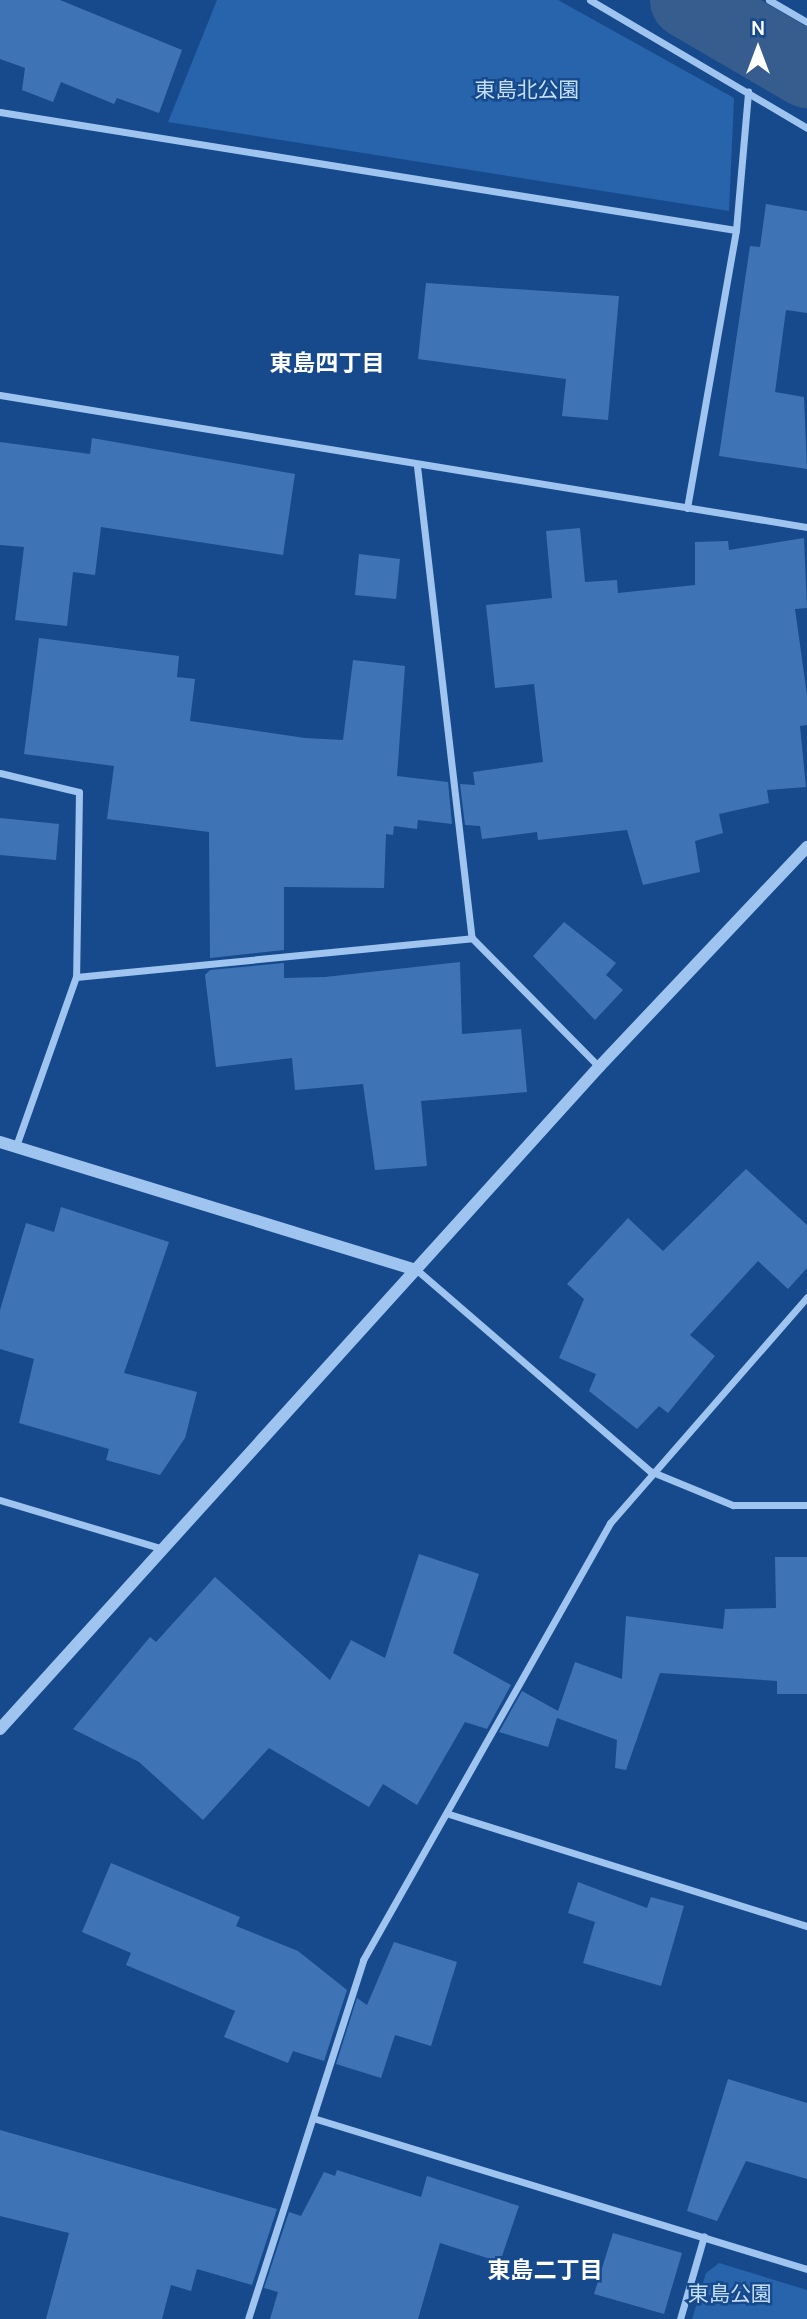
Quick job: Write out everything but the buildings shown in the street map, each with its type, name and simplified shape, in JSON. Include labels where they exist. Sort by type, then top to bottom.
[{"type":"street","points":[[590,0],[807,128]]},
{"type":"street","points":[[769,0],[807,22]]},
{"type":"street","points":[[687,508],[736,230],[748,92]]},
{"type":"street","points":[[0,112],[736,230]]},
{"type":"street","points":[[0,395],[417,466],[807,527]]},
{"type":"street","points":[[417,466],[472,938],[598,1067]]},
{"type":"street","points":[[0,773],[79,792],[76,977],[16,1146]]},
{"type":"street","points":[[0,1729],[598,1067],[807,847]]},
{"type":"street","points":[[76,977],[472,938]]},
{"type":"street","points":[[0,1142],[416,1270],[650,1471],[733,1505],[807,1505]]},
{"type":"street","points":[[248,2319],[363,1960],[449,1814],[610,1523],[650,1471],[807,1297]]},
{"type":"street","points":[[0,1500],[164,1550]]},
{"type":"street","points":[[449,1814],[807,1926]]},
{"type":"street","points":[[313,2118],[807,2269]]},
{"type":"street","points":[[680,2319],[704,2236]]},
{"type":"green space","name":"東島北公園","points":[[217,0],[558,0],[734,98],[729,211],[168,122]]},
{"type":"green space","name":"東島公園","points":[[719,2263],[807,2290],[807,2319],[692,2319],[706,2273]]},
{"type":"waterway","points":[[687,0],[807,70]]},
{"type":"district","name":"東島四丁目","points":[[327,362]]},
{"type":"district","name":"東島二丁目","points":[[545,2269]]}]
